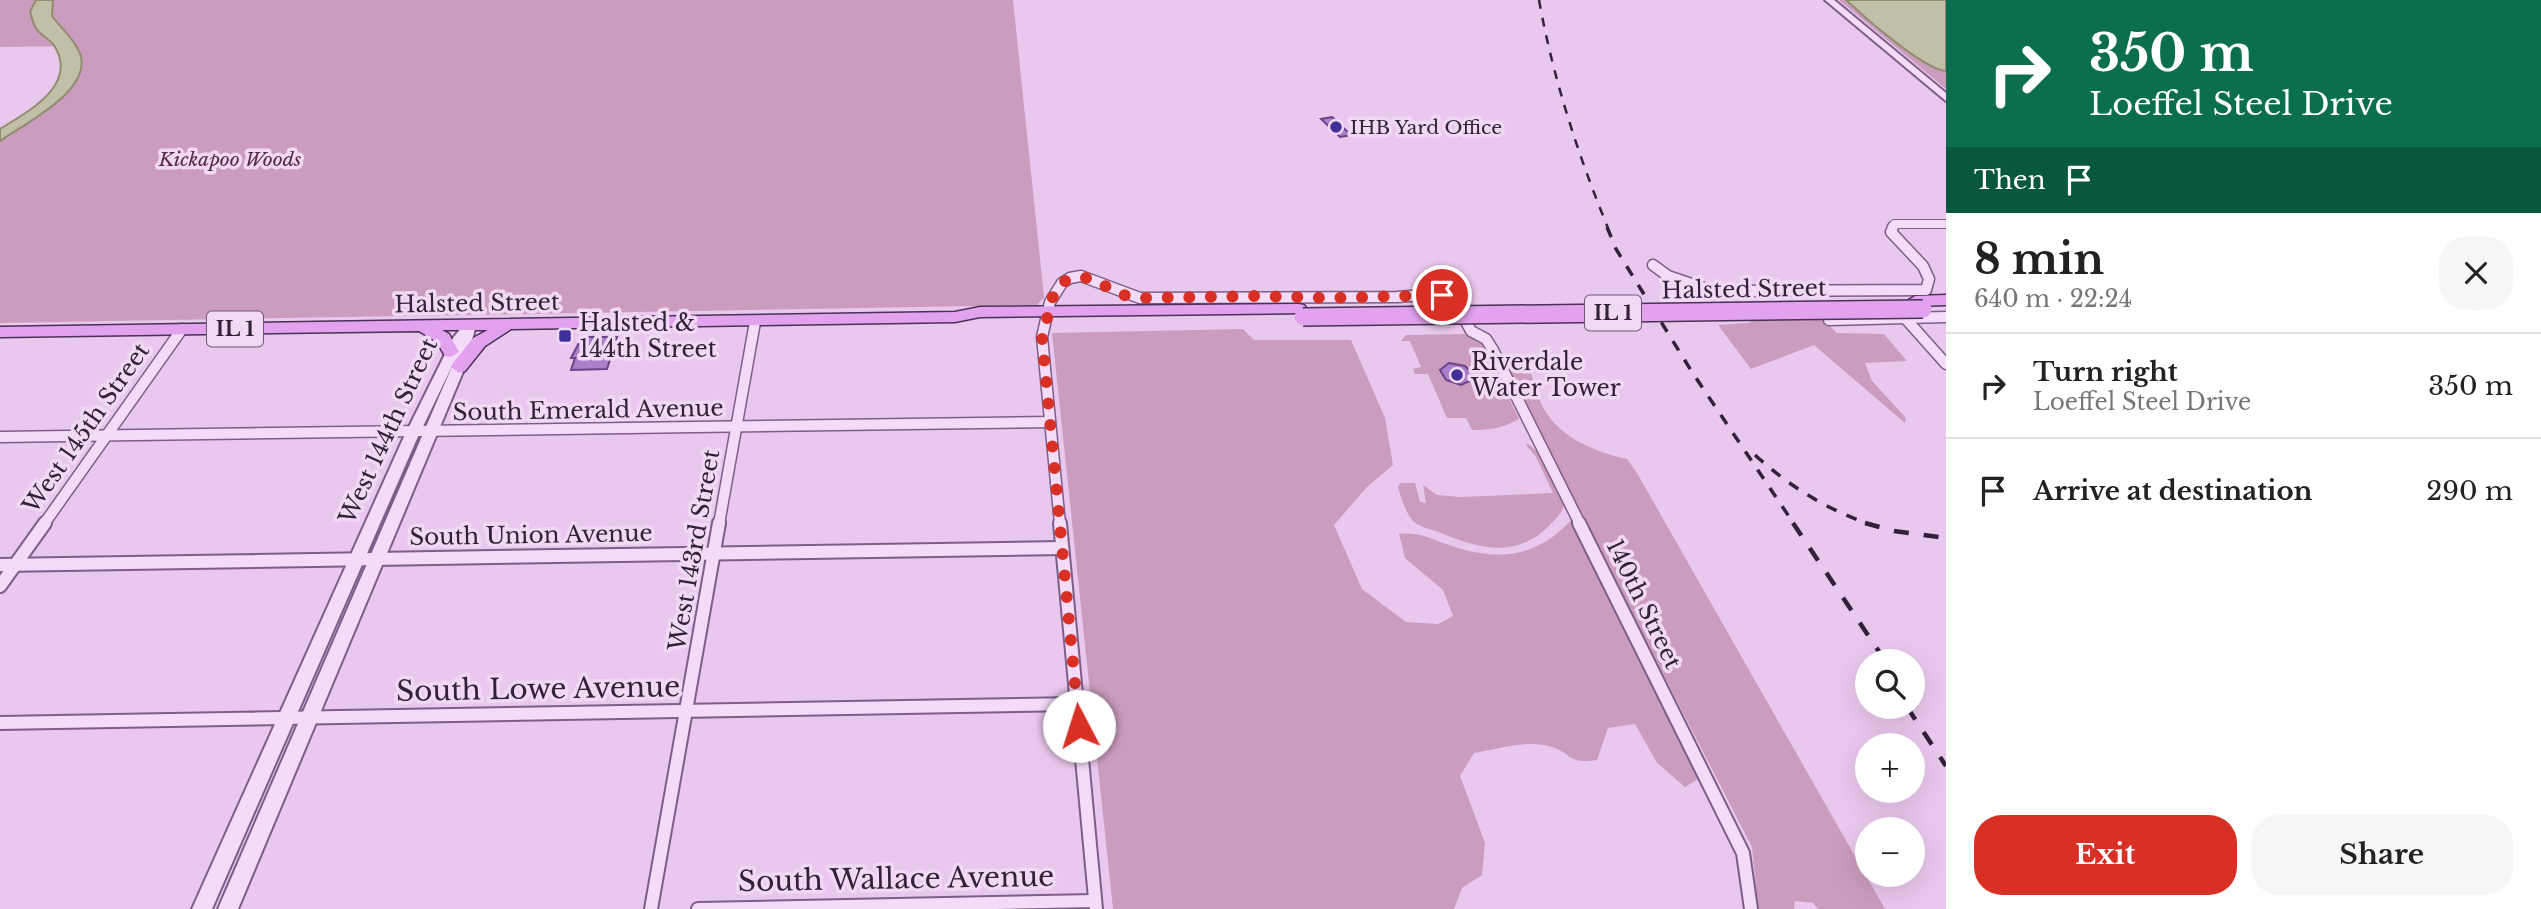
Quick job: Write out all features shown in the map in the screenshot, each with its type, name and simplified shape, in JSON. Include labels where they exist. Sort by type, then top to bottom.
[{"type":"main road","name":"Halsted Street","points":[[1919,305],[1946,300]]},
{"type":"main road","name":"Halsted Street","points":[[0,332],[956,317],[981,323],[1046,316],[1919,305],[1946,309]]},
{"type":"main road","points":[[423,326],[443,338],[455,360],[508,325]]},
{"type":"street","points":[[1829,0],[1946,98]]},
{"type":"street","points":[[1653,265],[1668,276],[1712,291],[1926,290],[1930,279],[1923,266],[1891,232],[1894,224],[1946,224]]},
{"type":"street","name":"140th Street","points":[[1046,316],[1055,289],[1062,282],[1087,277],[1118,294],[1140,298],[1396,297],[1434,294],[1455,302],[1471,331],[1486,339],[1493,350],[1743,853],[1751,909]]},
{"type":"street","points":[[1046,316],[1042,337],[1096,905]]},
{"type":"street","name":"Halsted Street","points":[[1829,320],[1946,317]]},
{"type":"street","points":[[1905,318],[1946,364]]},
{"type":"street","name":"West 143rd Street","points":[[651,909],[755,322]]},
{"type":"street","name":"West 144th Street","points":[[202,909],[414,432],[469,338],[470,325]]},
{"type":"street","name":"West 145th Street","points":[[0,586],[182,329]]},
{"type":"street","name":"West 144th Street","points":[[228,909],[433,431],[455,360]]},
{"type":"street","name":"South Emerald Avenue","points":[[0,437],[1050,422]]},
{"type":"street","name":"South Union Avenue","points":[[0,565],[1062,548]]},
{"type":"street","name":"South Lowe Avenue","points":[[0,723],[1077,704]]},
{"type":"street","name":"South Wallace Avenue","points":[[698,909],[1096,905]]},
{"type":"green space","name":"Kickapoo Woods","points":[[0,0],[1013,0],[1044,297],[1037,305],[0,323],[0,141],[45,112],[67,93],[74,83],[79,67],[76,46],[0,47]]},
{"type":"green space","points":[[1839,0],[1946,0],[1946,89]]},
{"type":"green space","points":[[1819,316],[1837,333],[1884,334],[1907,361],[1865,363],[1872,381],[1906,418],[1905,423],[1814,345],[1751,369],[1718,325],[1748,323],[1761,317]]},
{"type":"green space","points":[[1243,329],[1254,340],[1351,340],[1385,418],[1393,465],[1366,488],[1334,525],[1362,589],[1406,622],[1438,624],[1453,616],[1443,590],[1405,558],[1399,534],[1420,535],[1469,551],[1502,555],[1517,553],[1546,542],[1572,519],[1698,779],[1685,787],[1657,763],[1635,724],[1608,728],[1597,760],[1576,760],[1552,747],[1533,744],[1474,753],[1460,776],[1485,843],[1482,875],[1462,888],[1454,909],[1113,909],[1052,333]]},
{"type":"green space","points":[[1467,334],[1482,344],[1519,419],[1496,428],[1472,430],[1466,418],[1447,418],[1428,374],[1415,374],[1413,369],[1421,367],[1410,341],[1401,341],[1406,335]]},
{"type":"green space","points":[[1513,356],[1522,356],[1531,372],[1540,401],[1555,424],[1588,446],[1627,459],[1637,473],[1855,856],[1855,887],[1872,887],[1885,909],[1818,909],[1813,903],[1795,901],[1794,909],[1758,909],[1752,847],[1518,392],[1508,365]]},
{"type":"green space","points":[[1526,445],[1538,452],[1564,504],[1558,516],[1536,537],[1509,547],[1481,546],[1421,526],[1413,521],[1408,513],[1398,486],[1401,483],[1415,483],[1420,502],[1426,503],[1423,485],[1437,495],[1461,497],[1553,493],[1536,457]]},
{"type":"shaded area","points":[[36,0],[53,0],[52,16],[79,51],[81,70],[75,82],[52,106],[0,141],[0,129],[46,96],[55,86],[60,74],[60,61],[55,47],[38,31],[33,22],[30,12]]},
{"type":"shaded area","points":[[1846,0],[1946,0],[1946,71],[1909,52]]},
{"type":"building","name":"IHB Yard Office","points":[[1332,117],[1351,135],[1340,137],[1321,119]]},
{"type":"building","points":[[582,337],[617,337],[607,369],[571,370],[575,358],[571,358]]},
{"type":"building","name":"Riverdale Water Tower","points":[[1449,363],[1465,366],[1472,373],[1472,380],[1461,385],[1446,380],[1440,370]]},
{"type":"railway","points":[[1539,0],[1551,58],[1568,116],[1608,228]]},
{"type":"railway","points":[[1607,227],[1616,249],[1692,372],[1794,524]]},
{"type":"railway","points":[[1755,455],[1781,477],[1809,495],[1869,524]]},
{"type":"railway","points":[[1793,523],[1877,649]]},
{"type":"railway","points":[[1865,523],[1894,531],[1946,538]]},
{"type":"railway","points":[[1915,719],[1946,766]]},
{"type":"place","name":"IHB Yard Office","points":[[1336,127]]},
{"type":"place","name":"Halsted & 144th Street","points":[[565,336]]},
{"type":"place","name":"Riverdale Water Tower","points":[[1457,375]]},
{"type":"route","points":[[1079,726],[1042,337],[1055,289],[1062,282],[1087,277],[1118,294],[1140,298],[1442,295]]}]
